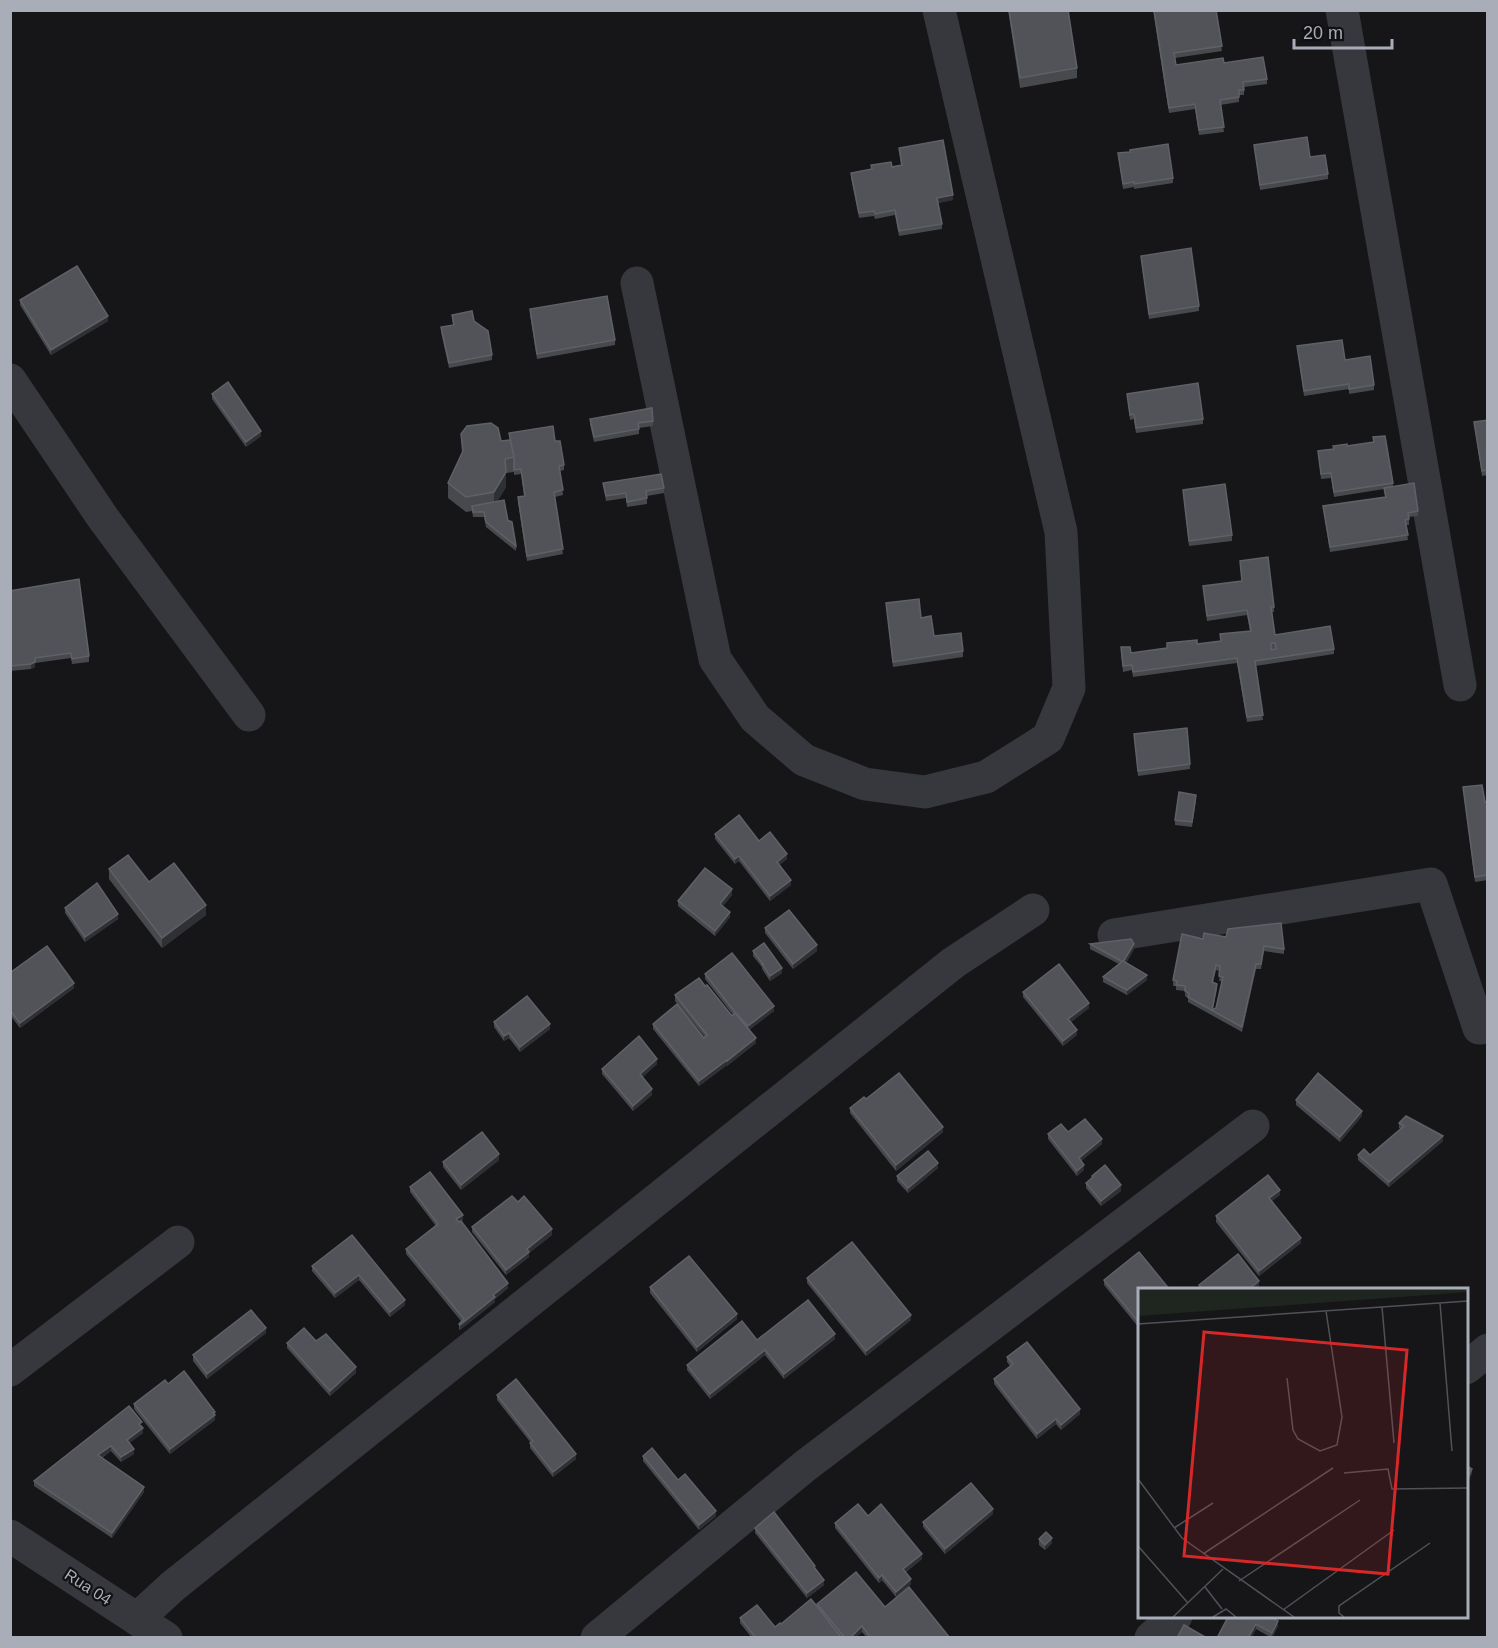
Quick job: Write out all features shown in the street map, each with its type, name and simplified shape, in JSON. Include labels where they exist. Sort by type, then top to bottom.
[{"type":"street","points":[[637,283],[715,659],[755,718],[804,760],[865,784],[925,792],[986,777],[1048,738],[1069,688],[1061,532],[939,10]]},
{"type":"street","points":[[1342,10],[1460,685]]},
{"type":"street","points":[[10,380],[103,518],[249,715]]},
{"type":"street","points":[[1114,935],[1431,884],[1479,1028],[1488,1027]]},
{"type":"street","points":[[137,1619],[173,1586],[943,971],[1033,910]]},
{"type":"street","points":[[597,1638],[804,1466],[1253,1126]]},
{"type":"street","points":[[10,1370],[178,1242]]},
{"type":"street","points":[[1468,1367],[1488,1350]]},
{"type":"street","name":"Rua 04","points":[[10,1536],[166,1638]]},
{"type":"street","points":[[1151,1638],[1175,1618]]},
{"type":"building","points":[[1009,10],[1068,10],[1077,68],[1020,78]]},
{"type":"building","points":[[1154,10],[1216,10],[1222,46],[1174,53],[1176,65],[1223,58],[1224,63],[1263,57],[1267,79],[1243,82],[1244,90],[1239,90],[1239,97],[1220,100],[1224,127],[1199,130],[1195,104],[1169,108]]},
{"type":"building","points":[[1307,137],[1310,157],[1325,155],[1328,174],[1260,185],[1254,145]]},
{"type":"building","points":[[943,140],[953,195],[937,198],[942,224],[899,231],[895,210],[875,214],[874,211],[859,213],[851,173],[872,169],[871,165],[891,162],[892,167],[902,165],[899,148]]},
{"type":"building","points":[[1168,144],[1173,178],[1123,184],[1118,153]]},
{"type":"building","points":[[1191,248],[1199,306],[1149,314],[1141,256]]},
{"type":"building","points":[[77,266],[108,316],[51,350],[20,300]]},
{"type":"building","points":[[607,296],[615,340],[537,354],[530,309]]},
{"type":"building","points":[[472,311],[474,321],[488,331],[492,355],[449,363],[441,327],[454,325],[452,315]]},
{"type":"building","points":[[1342,340],[1345,360],[1370,356],[1374,385],[1349,389],[1349,384],[1304,391],[1297,346]]},
{"type":"building","points":[[228,382],[261,431],[246,442],[212,394]]},
{"type":"building","points":[[1198,383],[1203,419],[1136,428],[1134,414],[1130,415],[1127,394]]},
{"type":"building","points":[[652,408],[653,421],[638,423],[639,429],[594,437],[590,419]]},
{"type":"building","points":[[1488,420],[1488,470],[1482,471],[1474,422]]},
{"type":"building","points":[[491,423],[498,428],[501,441],[511,440],[514,457],[505,459],[506,472],[494,492],[466,497],[448,483],[463,451],[461,434],[467,426]]},
{"type":"building","points":[[553,426],[555,441],[560,441],[564,465],[559,466],[563,490],[554,492],[563,549],[527,556],[518,497],[525,496],[521,469],[514,470],[509,433]]},
{"type":"building","points":[[1385,436],[1393,483],[1334,492],[1331,473],[1321,474],[1318,451],[1334,449],[1333,446],[1374,442],[1373,437]]},
{"type":"building","points":[[661,474],[664,488],[646,491],[647,498],[627,502],[626,493],[606,496],[603,483]]},
{"type":"building","points":[[1414,483],[1418,511],[1408,513],[1409,519],[1405,520],[1408,535],[1330,547],[1323,506],[1386,497],[1384,488]]},
{"type":"building","points":[[1225,484],[1232,535],[1189,541],[1183,490]]},
{"type":"building","points":[[504,500],[508,521],[512,522],[516,546],[486,522],[484,512],[473,512],[472,506]]},
{"type":"building","points":[[1268,557],[1275,635],[1330,626],[1334,649],[1255,661],[1263,715],[1247,717],[1237,658],[1133,672],[1132,665],[1123,666],[1121,647],[1130,647],[1131,653],[1167,648],[1167,643],[1197,640],[1197,644],[1221,641],[1220,634],[1251,631],[1247,610],[1207,616],[1203,586],[1242,581],[1240,561]],"holes":[[[1271,643],[1275,643],[1276,649],[1271,650]]]},
{"type":"building","points":[[79,579],[89,656],[72,659],[71,653],[35,658],[35,662],[31,664],[10,666],[10,591]]},
{"type":"building","points":[[919,599],[921,618],[931,616],[934,636],[961,633],[963,651],[893,662],[886,603]]},
{"type":"building","points":[[1187,728],[1190,764],[1138,771],[1134,734]]},
{"type":"building","points":[[1482,785],[1485,802],[1488,801],[1488,875],[1475,877],[1463,787]]},
{"type":"building","points":[[1179,792],[1196,795],[1192,822],[1175,820]]},
{"type":"building","points":[[739,815],[759,841],[770,832],[787,854],[777,862],[791,880],[770,896],[739,856],[735,859],[715,834]]},
{"type":"building","points":[[128,855],[149,882],[174,863],[206,905],[162,938],[109,869]]},
{"type":"building","points":[[705,868],[732,889],[720,904],[730,912],[715,931],[678,901]]},
{"type":"building","points":[[97,883],[118,914],[85,937],[65,908]]},
{"type":"building","points":[[789,910],[817,945],[793,964],[765,928]]},
{"type":"building","points":[[1281,923],[1284,949],[1264,946],[1261,964],[1256,964],[1242,1027],[1188,997],[1189,993],[1185,991],[1185,986],[1176,985],[1177,981],[1173,980],[1182,934],[1203,939],[1204,933],[1226,937],[1228,929]],"holes":[[[1216,965],[1220,966],[1219,976],[1223,977],[1216,1008],[1212,1010],[1217,984],[1212,982]]]},
{"type":"building","points":[[1131,939],[1134,944],[1123,962],[1090,944]]},
{"type":"building","points":[[764,943],[782,968],[770,976],[753,951]]},
{"type":"building","points":[[47,946],[74,983],[20,1023],[10,1010],[10,973]]},
{"type":"building","points":[[732,953],[774,1006],[748,1026],[705,974]]},
{"type":"building","points":[[1123,961],[1147,975],[1127,990],[1103,977]]},
{"type":"building","points":[[1059,964],[1089,1003],[1068,1019],[1077,1030],[1063,1041],[1023,992]]},
{"type":"building","points":[[699,978],[732,1016],[735,1013],[756,1038],[699,1081],[653,1024],[677,1004],[704,1038],[707,1035],[675,995]]},
{"type":"building","points":[[527,996],[550,1024],[520,1047],[509,1033],[504,1036],[494,1022]]},
{"type":"building","points":[[639,1036],[657,1059],[640,1074],[652,1089],[633,1106],[602,1069]]},
{"type":"building","points":[[899,1073],[943,1127],[896,1165],[850,1108],[864,1097],[866,1099]]},
{"type":"building","points":[[1318,1073],[1362,1111],[1340,1137],[1296,1100]]},
{"type":"building","points":[[1406,1116],[1443,1136],[1389,1182],[1358,1155],[1364,1149],[1370,1155],[1404,1126],[1399,1123]]},
{"type":"building","points":[[1085,1119],[1102,1139],[1079,1158],[1084,1165],[1077,1171],[1048,1134],[1061,1124],[1068,1132]]},
{"type":"building","points":[[482,1132],[499,1154],[461,1185],[443,1162]]},
{"type":"building","points":[[928,1151],[938,1163],[908,1188],[897,1176]]},
{"type":"building","points":[[1105,1165],[1121,1185],[1101,1201],[1086,1183]]},
{"type":"building","points":[[430,1172],[463,1215],[456,1219],[461,1221],[508,1283],[493,1295],[495,1297],[460,1325],[464,1319],[406,1249],[438,1224],[410,1187]]},
{"type":"building","points":[[1268,1175],[1280,1190],[1269,1198],[1301,1238],[1259,1271],[1216,1216]]},
{"type":"building","points":[[512,1196],[518,1202],[524,1196],[552,1229],[527,1249],[529,1252],[506,1270],[472,1227]]},
{"type":"building","points":[[352,1235],[405,1300],[390,1312],[359,1275],[335,1293],[312,1266]]},
{"type":"building","points":[[852,1242],[911,1315],[866,1351],[807,1278]]},
{"type":"building","points":[[1139,1252],[1168,1288],[1138,1288],[1138,1322],[1104,1280]]},
{"type":"building","points":[[1238,1254],[1259,1281],[1250,1288],[1201,1288],[1199,1285]]},
{"type":"building","points":[[689,1256],[737,1314],[697,1347],[650,1287]]},
{"type":"building","points":[[808,1300],[835,1334],[784,1374],[765,1350],[710,1394],[687,1365],[742,1321],[757,1340]]},
{"type":"building","points":[[251,1310],[266,1328],[207,1374],[193,1355]]},
{"type":"building","points":[[304,1328],[316,1341],[326,1334],[356,1367],[330,1391],[287,1343]]},
{"type":"building","points":[[1027,1342],[1080,1409],[1061,1425],[1056,1419],[1037,1434],[994,1379],[1013,1364],[1007,1357]]},
{"type":"building","points":[[184,1371],[215,1415],[170,1449],[134,1404],[165,1380],[168,1384]]},
{"type":"building","points":[[516,1379],[576,1454],[553,1472],[530,1443],[533,1441],[497,1395]]},
{"type":"building","points":[[129,1406],[142,1422],[139,1424],[143,1428],[127,1440],[134,1449],[121,1457],[111,1446],[98,1455],[144,1487],[112,1533],[34,1481]]},
{"type":"building","points":[[652,1448],[678,1480],[685,1474],[716,1511],[699,1525],[643,1456]]},
{"type":"building","points":[[971,1483],[993,1509],[945,1549],[923,1522]]},
{"type":"building","points":[[858,1504],[868,1516],[881,1504],[922,1554],[903,1569],[911,1579],[896,1592],[882,1575],[879,1578],[835,1523]]},
{"type":"building","points":[[774,1512],[824,1580],[807,1593],[755,1528]]},
{"type":"building","points":[[1046,1532],[1052,1538],[1045,1545],[1039,1539]]},
{"type":"building","points":[[856,1572],[885,1607],[909,1587],[950,1638],[871,1638],[862,1626],[850,1638],[845,1638],[817,1604]]},
{"type":"building","points":[[811,1599],[842,1638],[756,1638],[740,1618],[757,1605],[775,1627]]},
{"type":"building","points":[[1227,1618],[1272,1618],[1278,1621],[1272,1633],[1256,1624],[1248,1638],[1217,1638]]},
{"type":"building","points":[[1184,1625],[1207,1638],[1177,1638]]}]
